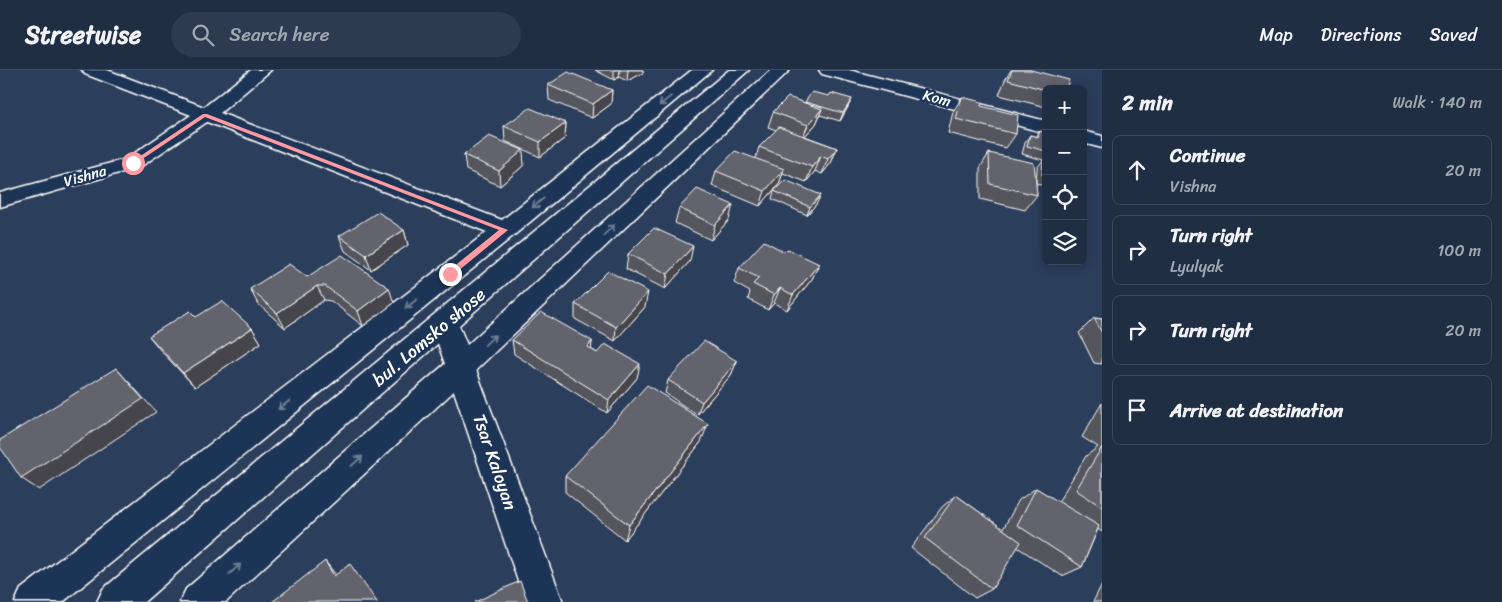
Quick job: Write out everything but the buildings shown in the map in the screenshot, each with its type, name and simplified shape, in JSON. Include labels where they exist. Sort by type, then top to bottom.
[{"type":"street","points":[[92,70],[505,230]]},
{"type":"street","name":"Vishna","points":[[0,200],[133,163],[227,100],[262,70]]},
{"type":"street","points":[[34,602],[505,230],[703,70]]},
{"type":"street","name":"bul. Lomsko shose","points":[[116,602],[740,70]]},
{"type":"street","points":[[199,602],[462,366],[780,70]]},
{"type":"street","name":"Kom","points":[[828,70],[1042,126]]},
{"type":"street","points":[[1087,138],[1102,142]]},
{"type":"street","name":"Tsar Kaloyan","points":[[445,323],[462,366],[544,602]]},
{"type":"street","points":[[367,339],[399,362]]},
{"type":"route","points":[[133,163],[205,115],[505,230],[450,274]]}]
